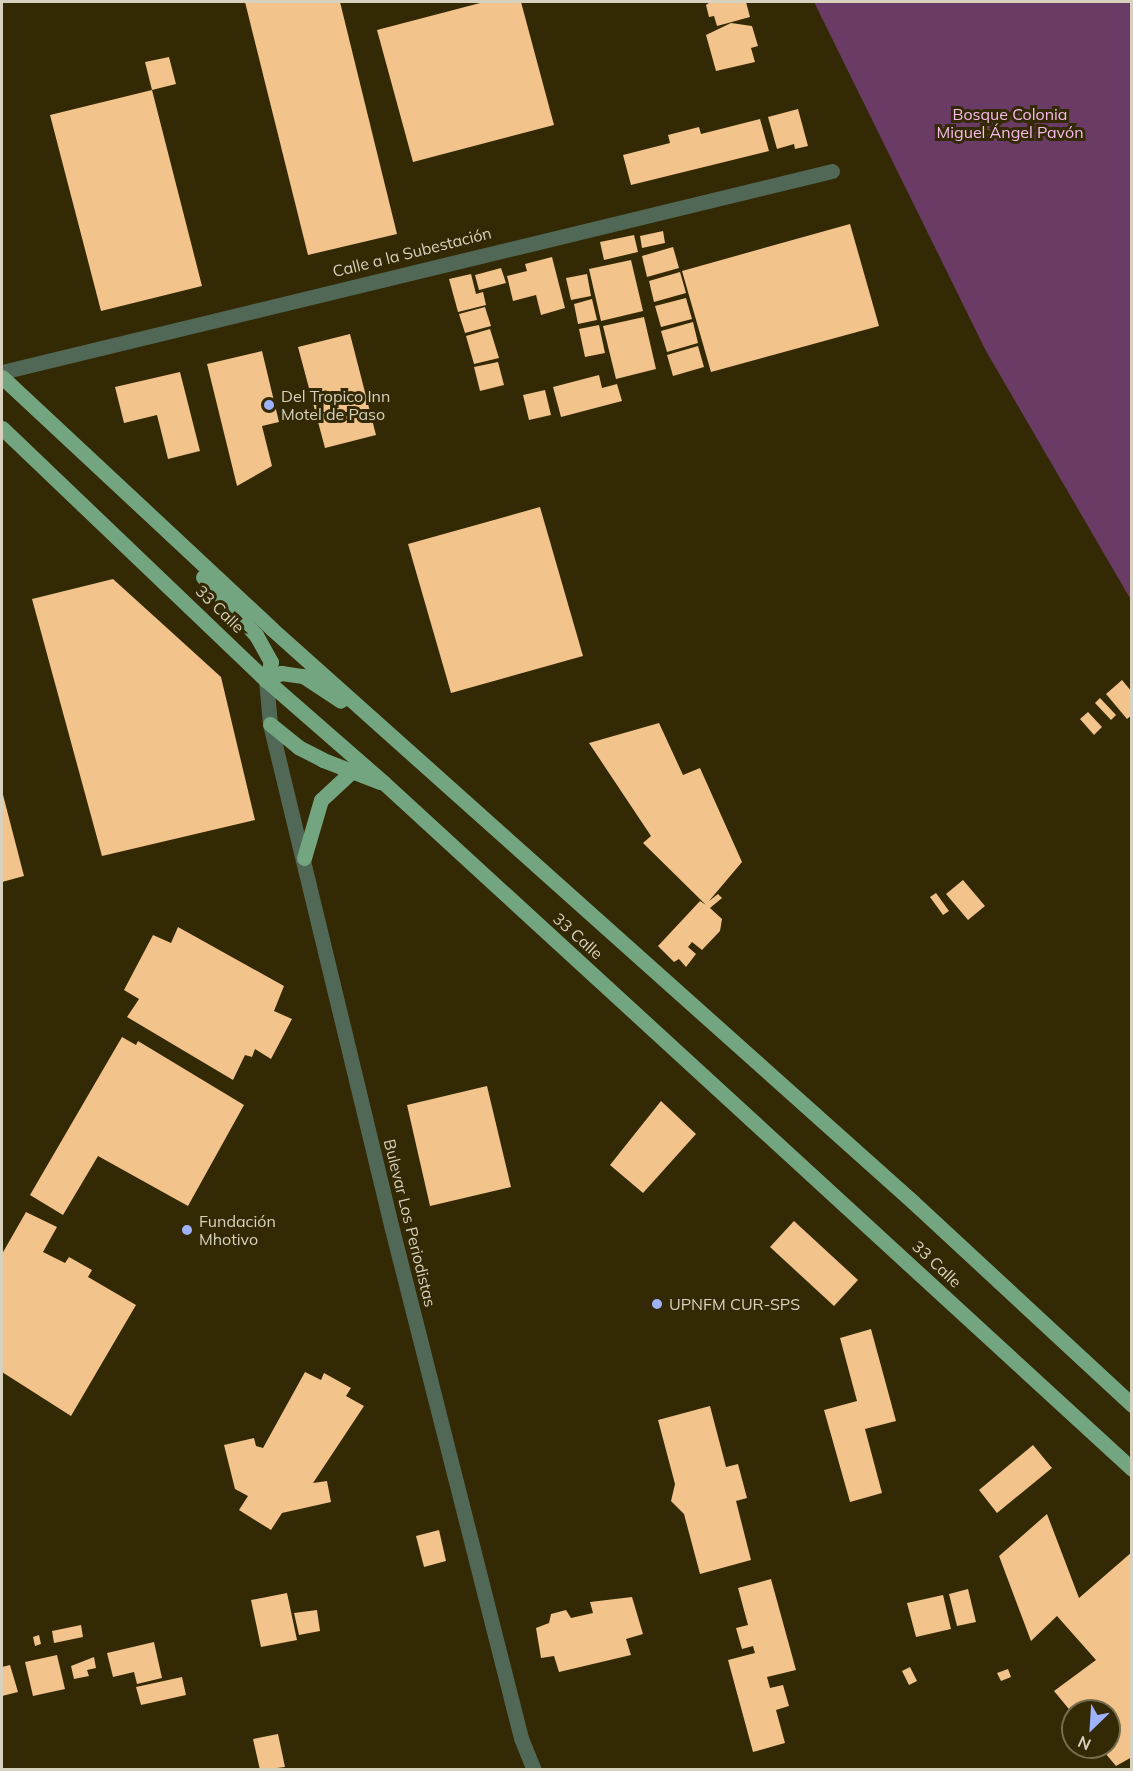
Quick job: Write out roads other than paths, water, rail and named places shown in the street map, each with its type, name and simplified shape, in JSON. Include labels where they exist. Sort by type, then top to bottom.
[{"type":"main road","name":"33 Calle","points":[[2,377],[175,538],[914,1202],[1131,1405]]},
{"type":"main road","name":"33 Calle","points":[[2,428],[266,680],[384,783],[1131,1469]]},
{"type":"main road","points":[[175,538],[190,564],[256,635],[271,662],[266,680]]},
{"type":"main road","points":[[266,680],[281,673],[303,676],[327,690],[412,763],[436,772]]},
{"type":"main road","points":[[270,724],[298,747],[350,773],[384,783]]},
{"type":"main road","points":[[304,858],[321,800],[350,773]]},
{"type":"street","name":"Calle a la Subestación","points":[[2,372],[832,171]]},
{"type":"street","name":"Bulevar Los Periodistas","points":[[266,680],[270,724],[392,1229],[521,1738],[534,1770]]},
{"type":"place","name":"Del Tropico Inn Motel de Paso","points":[[269,405]]},
{"type":"place","name":"Fundación Mhotivo","points":[[187,1230]]},
{"type":"place","name":"UPNFM CUR-SPS","points":[[657,1304]]},
{"type":"park label","name":"Bosque Colonia Miguel Ángel Pavón","points":[[1010,123]]}]
